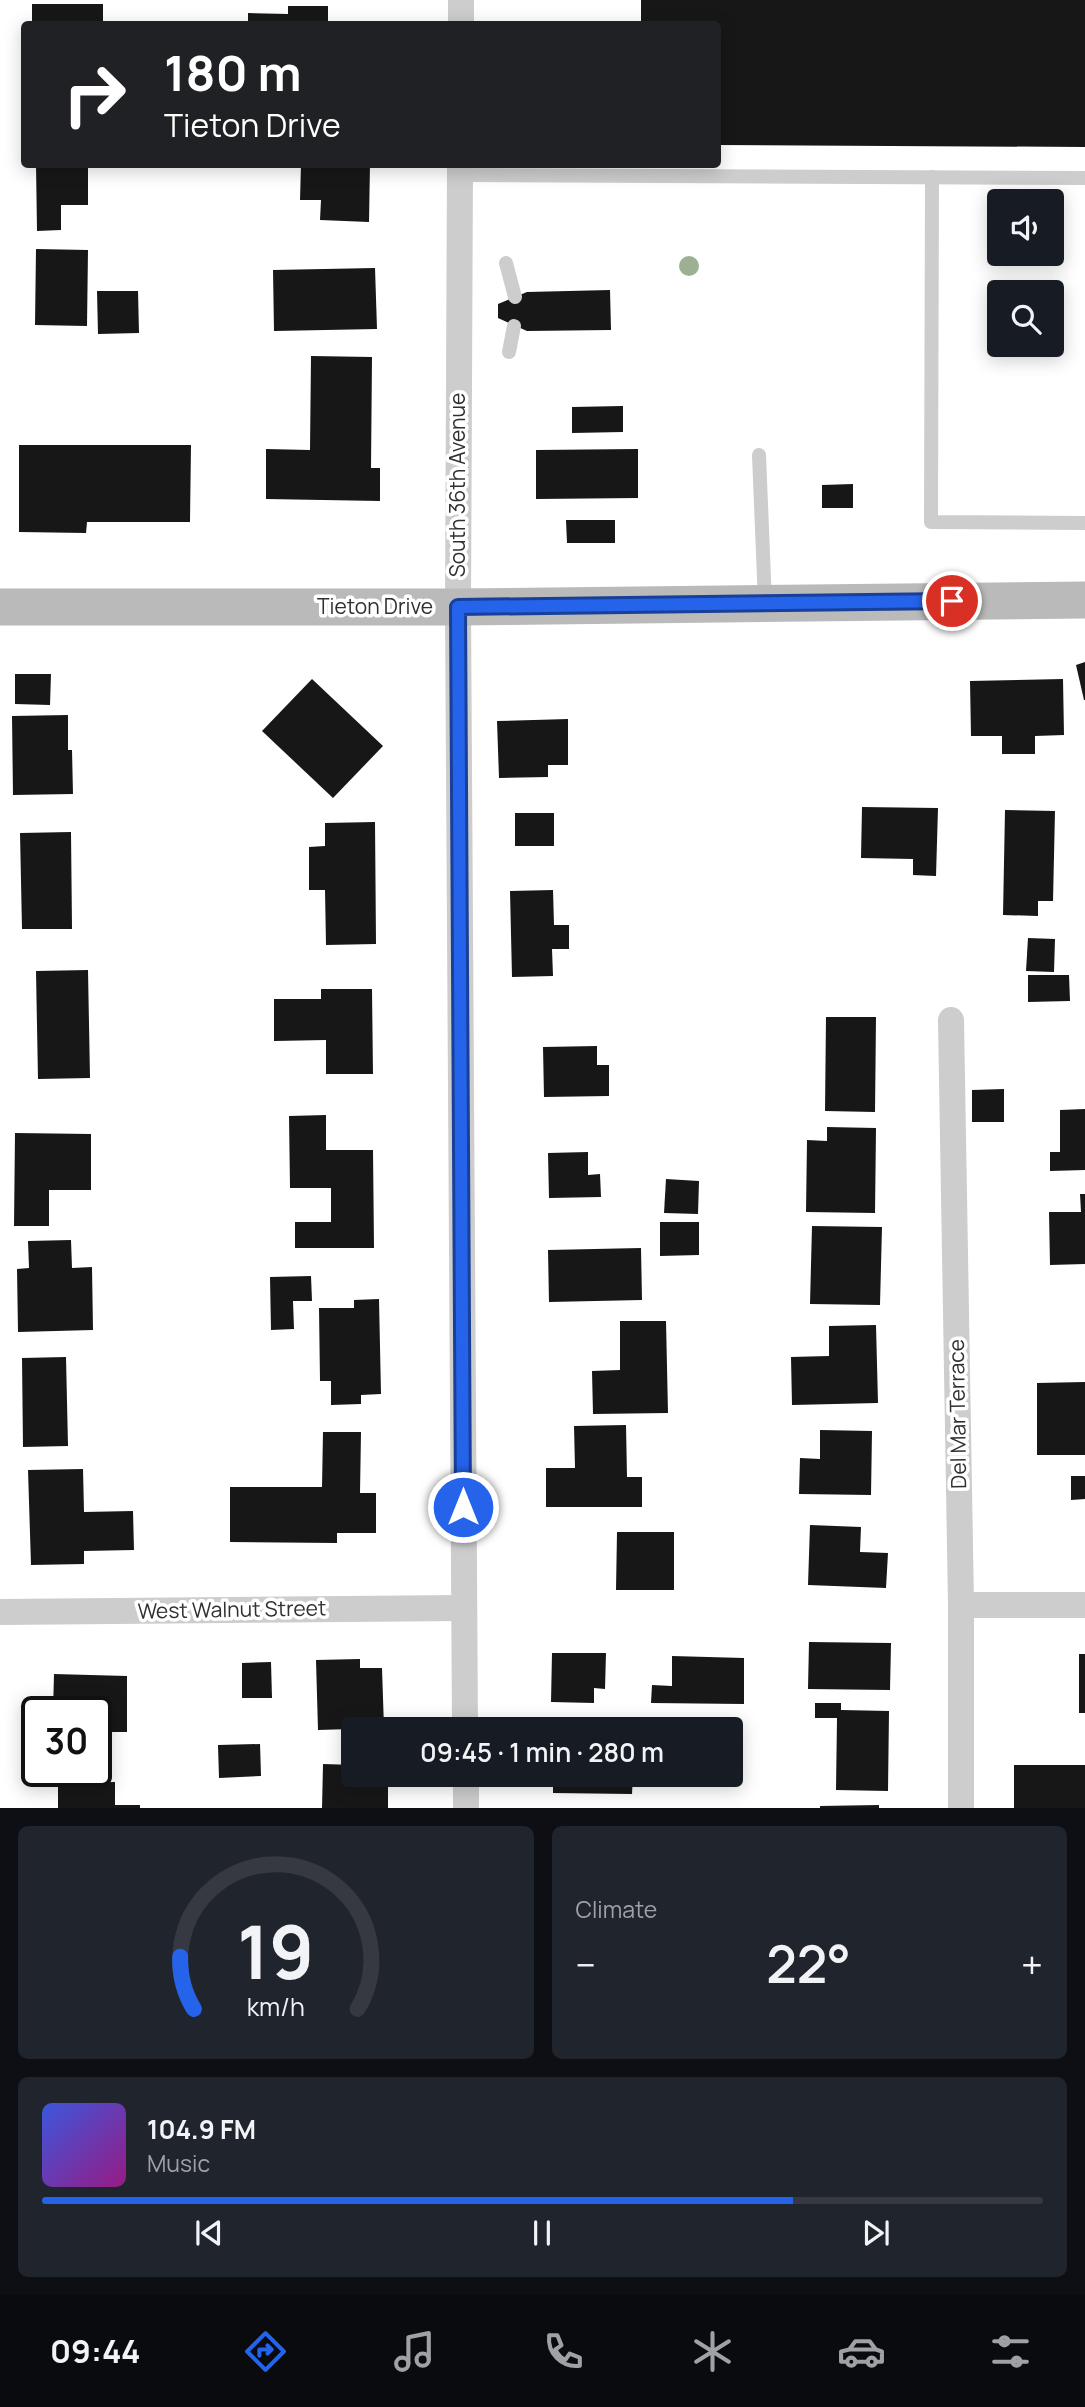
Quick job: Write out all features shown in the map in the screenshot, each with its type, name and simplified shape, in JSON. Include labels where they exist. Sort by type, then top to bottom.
[{"type":"main road","name":"Tieton Drive","points":[[0,607],[458,607],[1085,600]]},
{"type":"street","points":[[461,0],[461,21]]},
{"type":"street","name":"South 36th Avenue","points":[[460,170],[458,607],[465,1717]]},
{"type":"street","name":"Del Mar Terrace","points":[[951,1020],[961,1605],[961,1808]]},
{"type":"street","points":[[961,1605],[1085,1605]]},
{"type":"street","name":"West Walnut Street","points":[[0,1612],[464,1608]]},
{"type":"street","points":[[466,1787],[466,1808]]},
{"type":"lane","points":[[460,170],[1085,178]]},
{"type":"lane","points":[[933,177],[930,522],[1085,523]]},
{"type":"lane","points":[[506,263],[515,297]]},
{"type":"lane","points":[[509,352],[514,326]]},
{"type":"lane","points":[[759,455],[765,604]]},
{"type":"building","points":[[641,0],[1085,0],[1085,147],[721,145],[721,21],[641,21]]},
{"type":"building","points":[[32,4],[103,4],[103,21],[32,21]]},
{"type":"building","points":[[288,6],[328,6],[328,21],[248,21],[248,13],[288,14]]},
{"type":"building","points":[[36,168],[88,168],[88,205],[61,205],[61,230],[37,231]]},
{"type":"building","points":[[301,168],[370,168],[369,222],[320,220],[321,200],[300,200]]},
{"type":"building","points":[[36,249],[88,250],[87,326],[35,325]]},
{"type":"building","points":[[375,268],[377,329],[274,331],[273,270]]},
{"type":"building","points":[[610,290],[611,330],[527,331],[498,318],[498,304],[527,292]]},
{"type":"building","points":[[97,291],[138,291],[139,333],[98,334]]},
{"type":"building","points":[[311,356],[372,357],[371,468],[380,468],[380,501],[266,499],[266,449],[310,450]]},
{"type":"building","points":[[623,406],[623,432],[572,433],[572,407]]},
{"type":"building","points":[[19,445],[191,445],[190,522],[87,522],[86,533],[19,532]]},
{"type":"building","points":[[638,449],[638,498],[536,499],[536,450]]},
{"type":"building","points":[[853,484],[853,508],[822,508],[822,485]]},
{"type":"building","points":[[566,520],[615,520],[615,543],[567,543]]},
{"type":"building","points":[[1085,662],[1085,700],[1084,700],[1076,665]]},
{"type":"building","points":[[15,674],[51,674],[50,705],[15,704]]},
{"type":"building","points":[[312,679],[383,746],[333,798],[262,731]]},
{"type":"building","points":[[1063,679],[1064,735],[1035,736],[1035,754],[1002,754],[1002,736],[971,736],[970,681]]},
{"type":"building","points":[[68,715],[68,750],[72,750],[73,794],[13,795],[12,716]]},
{"type":"building","points":[[568,719],[568,765],[548,765],[548,777],[499,778],[497,721]]},
{"type":"building","points":[[862,807],[938,808],[936,876],[913,875],[913,859],[861,858]]},
{"type":"building","points":[[1005,810],[1055,811],[1053,901],[1038,901],[1038,916],[1003,915]]},
{"type":"building","points":[[515,813],[554,813],[554,846],[515,846]]},
{"type":"building","points":[[375,822],[376,944],[326,945],[325,890],[309,890],[309,847],[325,846],[325,823]]},
{"type":"building","points":[[71,832],[72,929],[22,929],[20,833]]},
{"type":"building","points":[[553,890],[554,925],[569,925],[569,949],[552,949],[553,976],[512,977],[510,891]]},
{"type":"building","points":[[1028,938],[1055,939],[1054,972],[1026,971]]},
{"type":"building","points":[[88,970],[90,1078],[38,1079],[36,971]]},
{"type":"building","points":[[1028,975],[1069,975],[1070,1001],[1028,1002]]},
{"type":"building","points":[[321,989],[372,989],[373,1074],[326,1074],[326,1040],[274,1041],[274,999],[321,999]]},
{"type":"building","points":[[826,1017],[876,1017],[875,1112],[825,1111]]},
{"type":"building","points":[[597,1046],[597,1065],[609,1065],[609,1096],[544,1097],[543,1047]]},
{"type":"building","points":[[1004,1089],[1004,1122],[972,1122],[972,1090]]},
{"type":"building","points":[[1085,1109],[1085,1170],[1050,1171],[1050,1152],[1060,1152],[1060,1110]]},
{"type":"building","points":[[326,1115],[326,1150],[373,1150],[374,1248],[295,1248],[295,1222],[331,1222],[331,1188],[290,1188],[289,1116]]},
{"type":"building","points":[[827,1127],[876,1128],[875,1213],[806,1212],[807,1140],[827,1141]]},
{"type":"building","points":[[15,1133],[91,1134],[91,1190],[49,1190],[49,1226],[14,1226]]},
{"type":"building","points":[[588,1152],[588,1175],[600,1174],[601,1197],[549,1198],[548,1153]]},
{"type":"building","points":[[666,1179],[699,1181],[698,1214],[664,1213]]},
{"type":"building","points":[[1080,1194],[1085,1194],[1085,1264],[1050,1265],[1049,1212],[1081,1212]]},
{"type":"building","points":[[660,1222],[699,1222],[699,1255],[660,1256]]},
{"type":"building","points":[[812,1226],[882,1227],[880,1305],[810,1304]]},
{"type":"building","points":[[71,1240],[72,1268],[92,1267],[93,1330],[18,1332],[17,1269],[29,1268],[28,1241]]},
{"type":"building","points":[[641,1248],[642,1300],[549,1302],[548,1250]]},
{"type":"building","points":[[311,1276],[312,1301],[293,1301],[294,1329],[271,1330],[270,1277]]},
{"type":"building","points":[[379,1299],[381,1394],[361,1395],[361,1404],[331,1405],[331,1381],[320,1381],[319,1308],[354,1308],[354,1300]]},
{"type":"building","points":[[620,1321],[666,1321],[668,1413],[593,1414],[592,1371],[620,1370]]},
{"type":"building","points":[[876,1325],[878,1403],[792,1405],[791,1357],[829,1356],[829,1326]]},
{"type":"building","points":[[66,1357],[68,1446],[23,1447],[22,1358]]},
{"type":"building","points":[[1085,1382],[1085,1455],[1037,1455],[1037,1383]]},
{"type":"building","points":[[626,1425],[627,1477],[642,1477],[642,1507],[546,1507],[546,1468],[575,1468],[574,1426]]},
{"type":"building","points":[[820,1430],[872,1431],[871,1495],[799,1494],[800,1458],[820,1459]]},
{"type":"building","points":[[323,1432],[361,1432],[360,1493],[376,1493],[376,1533],[337,1533],[337,1543],[230,1542],[230,1487],[322,1487]]},
{"type":"building","points":[[83,1469],[84,1512],[133,1511],[134,1550],[84,1551],[84,1564],[31,1565],[28,1470]]},
{"type":"building","points":[[1071,1476],[1085,1476],[1085,1499],[1071,1500]]},
{"type":"building","points":[[810,1525],[861,1527],[860,1552],[888,1553],[886,1588],[808,1585]]},
{"type":"building","points":[[617,1532],[674,1532],[674,1590],[616,1590]]},
{"type":"building","points":[[809,1642],[891,1643],[890,1690],[808,1689]]},
{"type":"building","points":[[552,1653],[606,1653],[605,1689],[594,1688],[594,1703],[551,1702]]},
{"type":"building","points":[[1079,1654],[1085,1654],[1085,1713],[1079,1713]]},
{"type":"building","points":[[672,1656],[744,1658],[744,1704],[651,1703],[652,1685],[672,1686]]},
{"type":"building","points":[[360,1659],[360,1668],[382,1668],[384,1717],[341,1717],[341,1729],[318,1730],[316,1660]]},
{"type":"building","points":[[271,1662],[272,1698],[242,1698],[242,1663]]},
{"type":"building","points":[[54,1674],[127,1676],[127,1732],[112,1732],[112,1696],[53,1696]]},
{"type":"building","points":[[815,1703],[841,1703],[841,1710],[889,1711],[888,1791],[836,1790],[837,1718],[815,1718]]},
{"type":"building","points":[[260,1744],[261,1776],[219,1778],[218,1745]]},
{"type":"building","points":[[323,1764],[341,1765],[341,1787],[388,1787],[388,1808],[322,1808]]},
{"type":"building","points":[[1014,1765],[1085,1765],[1085,1808],[1014,1808]]},
{"type":"building","points":[[112,1782],[115,1782],[115,1805],[140,1805],[140,1808],[58,1808],[58,1787],[112,1787]]},
{"type":"building","points":[[553,1787],[632,1787],[632,1794],[553,1793]]},
{"type":"building","points":[[879,1805],[879,1808],[820,1808]]},
{"type":"route","points":[[463,1507],[458,607],[952,601]]}]
